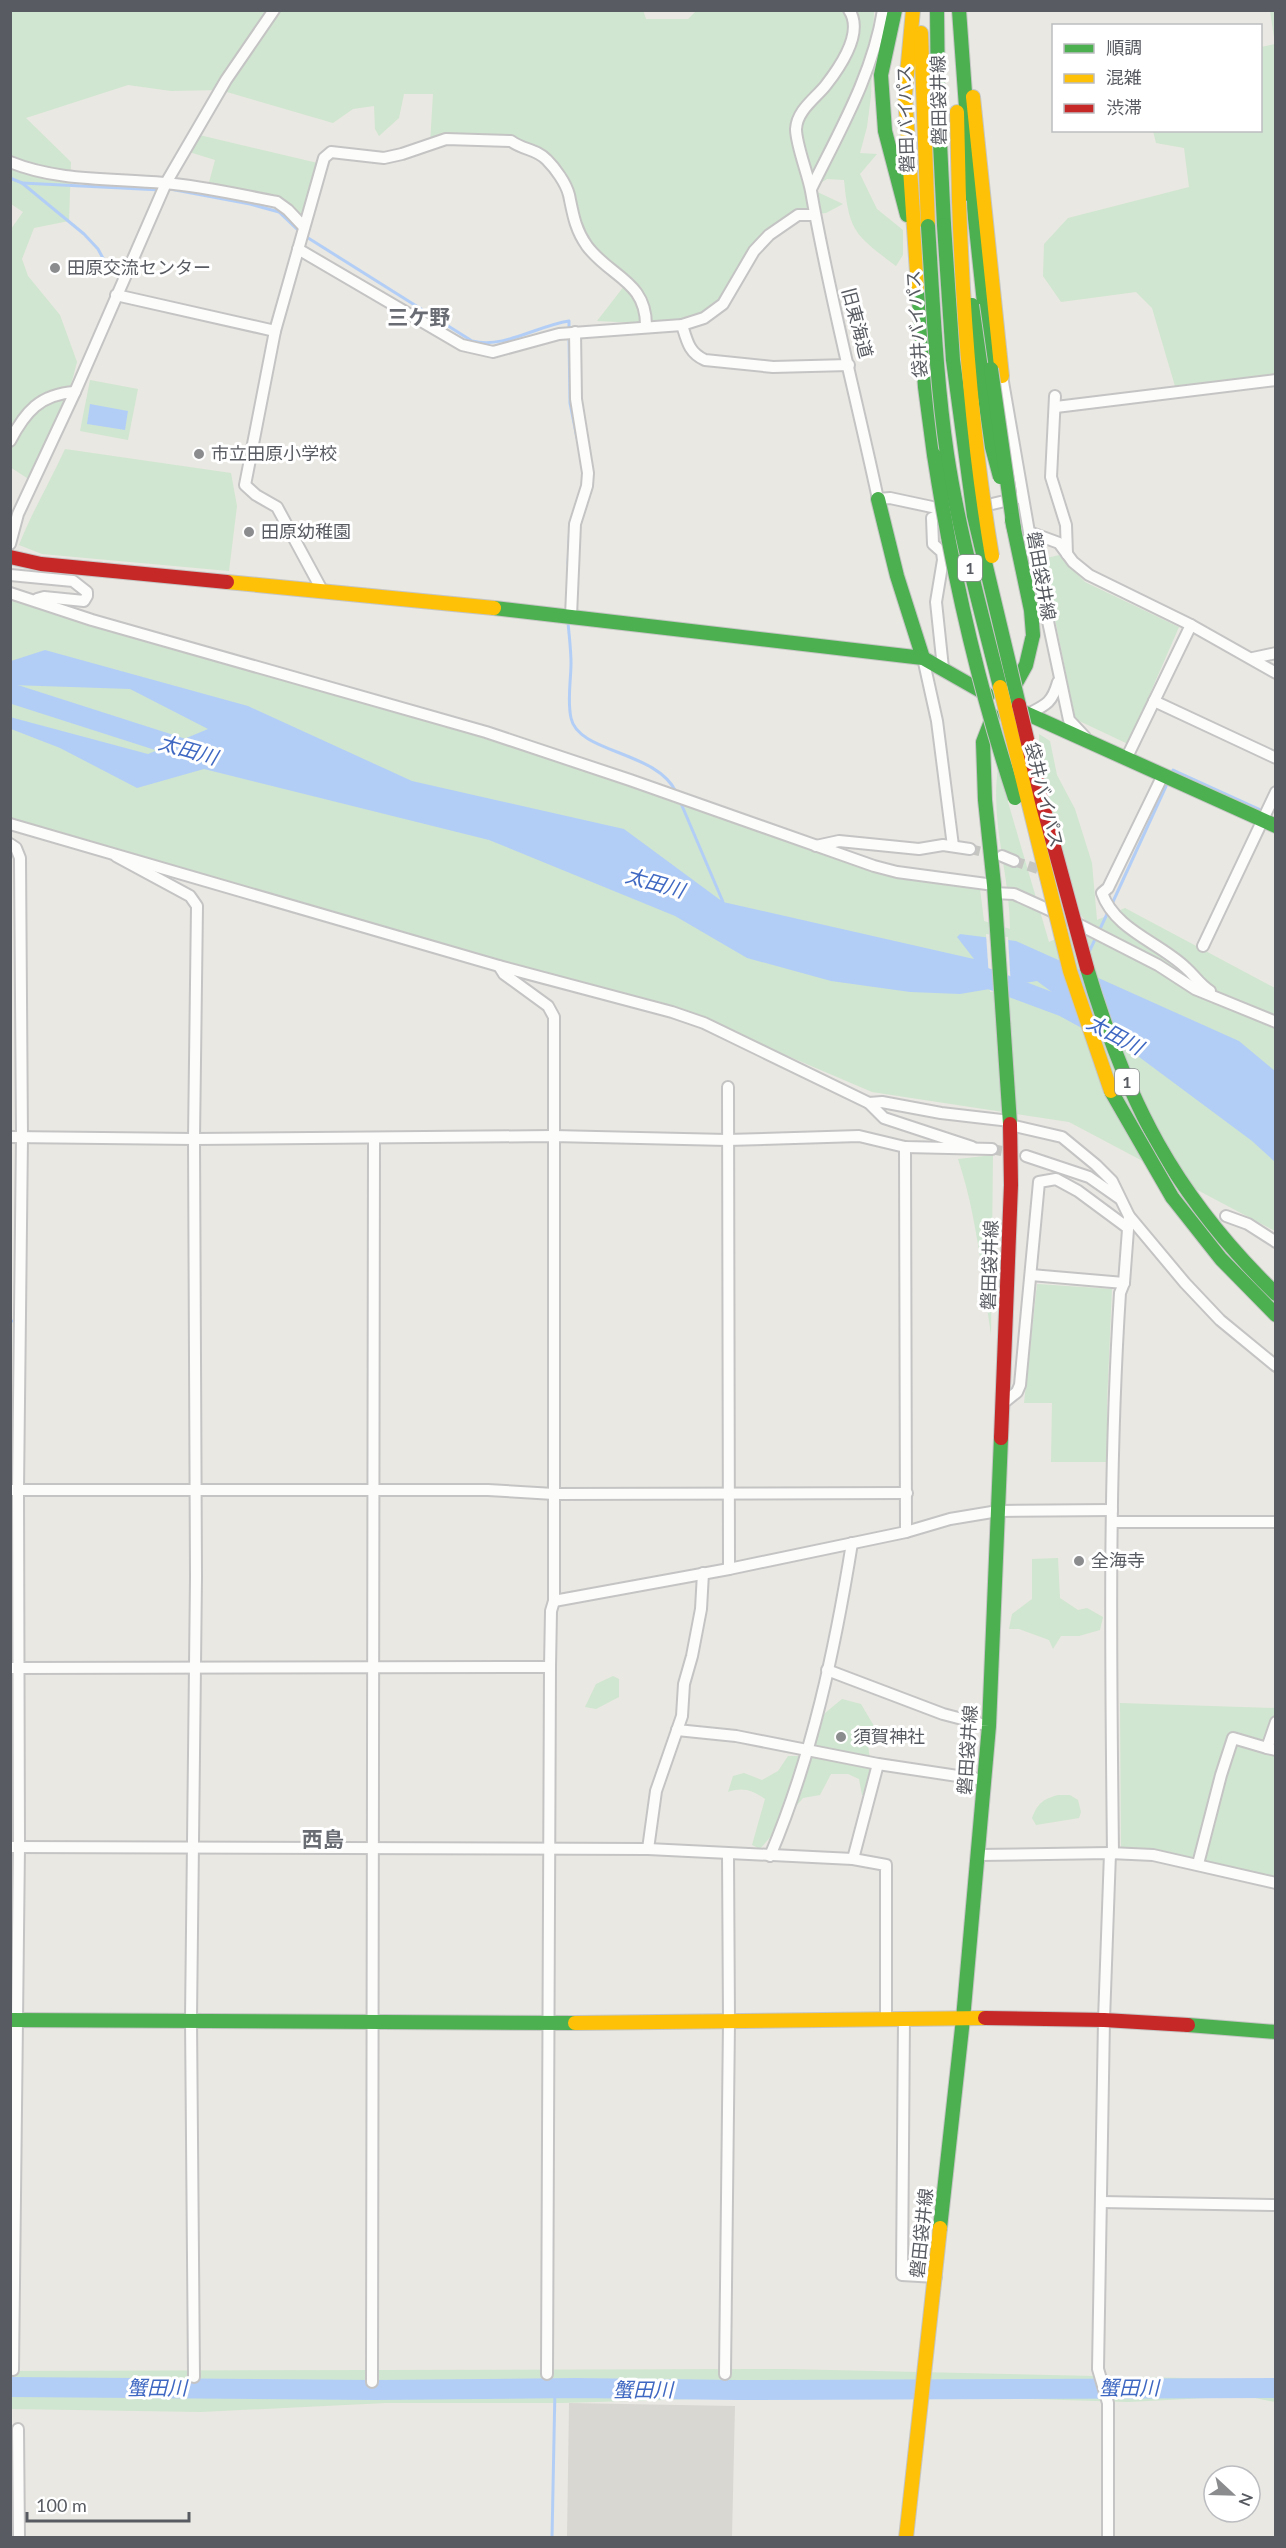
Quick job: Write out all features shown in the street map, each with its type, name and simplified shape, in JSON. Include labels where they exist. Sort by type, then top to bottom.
[{"type":"main road","points":[[895,10],[881,75],[885,130],[916,250]]},
{"type":"main road","name":"1","points":[[914,10],[904,95],[925,387],[944,523],[966,628],[1007,774],[1053,904]]},
{"type":"main road","name":"磐田バイパス","points":[[920,10],[928,226]]},
{"type":"main road","name":"磐田バイパス","points":[[937,10],[938,102],[944,225]]},
{"type":"main road","name":"磐田袋井線","points":[[906,2538],[963,2019],[989,1726],[1011,1185],[1009,1120],[994,893],[985,800],[983,742],[987,726],[1001,702],[1022,677],[1031,652],[1033,635],[1031,610],[1014,529],[992,447],[959,201],[954,10]]},
{"type":"main road","points":[[959,10],[964,108],[978,264],[997,373]]},
{"type":"main road","points":[[967,10],[967,43],[997,373],[1014,529]]},
{"type":"main road","points":[[959,201],[961,296],[983,508],[994,567],[1023,684],[1025,716]]},
{"type":"main road","name":"袋井バイパス","points":[[944,225],[952,360],[963,451],[974,516],[1025,716],[1043,806],[1087,968],[1112,1047],[1131,1093],[1154,1138],[1213,1229],[1275,1294]]},
{"type":"main road","name":"袋井バイパス","points":[[928,226],[937,363],[947,453],[959,520],[1070,971],[1096,1052],[1114,1098],[1140,1146],[1172,1197],[1203,1240],[1275,1315]]},
{"type":"main road","name":"旧東海道","points":[[879,499],[897,576],[923,658]]},
{"type":"main road","points":[[11,566],[41,564],[571,616],[923,658],[1025,716],[1090,742],[1275,826]]},
{"type":"main road","points":[[14,2020],[191,2019],[373,2023],[886,2019],[1104,2020],[1275,2032]]},
{"type":"street","points":[[10,544],[18,514],[75,392],[166,183],[226,80],[274,10]]},
{"type":"street","name":"旧東海道","points":[[849,10],[854,24],[848,48],[826,85],[800,115],[796,129],[811,189],[831,298],[849,365],[879,499]]},
{"type":"street","points":[[811,189],[863,80],[878,42],[883,10]]},
{"type":"street","points":[[323,592],[277,507],[245,485],[275,331],[324,158],[331,152],[384,158],[446,138],[511,141],[517,146],[539,152],[558,174],[568,193],[574,223],[585,244],[595,257],[628,281],[644,302],[646,327]]},
{"type":"street","points":[[10,162],[31,171],[62,176],[166,183],[277,202],[304,227]]},
{"type":"street","points":[[298,249],[462,345],[478,351],[493,352],[559,334],[682,325],[704,318],[721,307],[733,291],[754,251],[769,235],[798,215],[814,215]]},
{"type":"street","points":[[116,295],[275,331]]},
{"type":"street","points":[[682,325],[690,350],[695,356],[705,360],[773,367],[849,365]]},
{"type":"street","points":[[571,616],[575,524],[587,486],[588,473],[576,399],[575,332]]},
{"type":"street","points":[[925,387],[997,373],[1069,720],[1090,742]]},
{"type":"street","points":[[1067,554],[1066,525],[1051,477],[1055,402],[1275,380]]},
{"type":"street","points":[[10,441],[25,414],[40,402],[64,392],[75,392]]},
{"type":"street","points":[[879,499],[890,498],[947,510],[962,510],[1022,497]]},
{"type":"street","points":[[943,668],[936,602],[943,560],[942,552],[933,544],[932,518],[947,510]]},
{"type":"street","points":[[1029,532],[1059,543],[1089,575],[1191,625],[1253,658],[1275,673]]},
{"type":"street","points":[[10,586],[34,600],[44,597],[84,601],[87,596],[87,592],[74,581],[11,566]]},
{"type":"street","points":[[10,593],[92,620],[486,732],[897,872],[994,893],[1014,894],[1158,965],[1194,989],[1275,1022]]},
{"type":"street","points":[[1126,759],[1191,625]]},
{"type":"street","points":[[1031,652],[1049,630]]},
{"type":"street","points":[[1253,658],[1275,653]]},
{"type":"street","points":[[923,658],[937,721],[953,846]]},
{"type":"street","points":[[1025,716],[1046,705],[1054,697],[1059,679]]},
{"type":"street","points":[[1154,701],[1275,758]]},
{"type":"street","points":[[1163,775],[1108,888],[1102,893],[1106,904],[1119,919],[1186,967],[1204,988],[1226,1001]]},
{"type":"street","points":[[1203,946],[1275,792]]},
{"type":"street","points":[[10,824],[499,966],[672,1012],[704,1023],[869,1103],[884,1118],[972,1147]]},
{"type":"street","points":[[816,846],[839,841],[919,849],[943,845],[970,849]]},
{"type":"street","points":[[10,844],[16,848],[20,858],[22,1137],[14,1490],[13,2370]]},
{"type":"street","points":[[116,856],[190,896],[197,906],[191,2019],[194,2377]]},
{"type":"street","points":[[1002,856],[1014,861]]},
{"type":"street","points":[[499,966],[504,974],[548,1006],[554,1017],[554,1601],[550,1611],[547,2374]]},
{"type":"street","points":[[728,1087],[729,1569]]},
{"type":"street","points":[[869,1103],[882,1102],[941,1113],[1009,1120],[1062,1137],[1112,1181],[1128,1222],[1115,1362],[1112,1516],[1112,1853],[1104,2020],[1098,2369],[1108,2403],[1108,2538]]},
{"type":"street","points":[[10,1137],[194,1139],[554,1136],[727,1140],[859,1136],[905,1147],[992,1149]]},
{"type":"street","points":[[372,2382],[374,1137]]},
{"type":"street","points":[[905,1147],[906,1532]]},
{"type":"street","points":[[1026,1156],[1089,1177],[1119,1198]]},
{"type":"street","points":[[1002,1404],[1017,1392],[1020,1385],[1039,1182],[1056,1179],[1128,1222],[1220,1320],[1275,1366]]},
{"type":"street","points":[[1226,1216],[1248,1224],[1275,1242]]},
{"type":"street","points":[[1031,1275],[1124,1284]]},
{"type":"street","points":[[14,1490],[372,1492],[488,1490],[554,1494],[907,1493]]},
{"type":"street","points":[[554,1601],[729,1569],[906,1532],[950,1519],[998,1511],[1275,1522]]},
{"type":"street","points":[[770,1856],[808,1751],[839,1623],[852,1543]]},
{"type":"street","points":[[648,1849],[656,1791],[682,1716],[684,1684],[692,1656],[703,1573]]},
{"type":"street","points":[[14,1668],[550,1667]]},
{"type":"street","points":[[827,1670],[943,1714],[989,1726]]},
{"type":"street","points":[[1198,1864],[1233,1738],[1271,1749],[1275,1722]]},
{"type":"street","points":[[677,1730],[736,1736],[878,1764],[984,1780]]},
{"type":"street","points":[[853,1860],[878,1764]]},
{"type":"street","points":[[15,1847],[648,1849],[853,1860],[886,1865],[886,2019]]},
{"type":"street","points":[[978,1855],[1112,1853],[1153,1856],[1275,1880]]},
{"type":"street","points":[[725,2374],[729,2022],[728,1854]]},
{"type":"street","points":[[904,2019],[902,2275],[936,2277]]},
{"type":"street","points":[[1101,2202],[1275,2205]]},
{"type":"street","points":[[18,2428],[19,2538]]},
{"type":"shaded area","points":[[569,2403],[735,2406],[732,2537],[567,2537]]},
{"type":"green space","points":[[643,10],[646,19],[688,19],[697,10],[874,11],[871,96],[867,127],[860,153],[877,154],[860,174],[877,209],[903,230],[903,255],[896,266],[871,247],[856,231],[848,211],[844,180],[827,179],[811,189],[843,204],[826,213],[798,215],[745,270],[723,304],[677,325],[597,321],[628,281],[589,249],[560,171],[511,141],[430,144],[433,94],[404,94],[399,118],[379,136],[375,129],[374,106],[353,109],[333,123],[220,90],[171,91],[128,85],[26,118],[71,162],[69,221],[34,228],[22,259],[28,276],[60,315],[77,362],[71,385],[40,404],[65,398],[30,480],[10,467],[11,229],[23,212],[11,204],[10,11]]},
{"type":"green space","points":[[1270,11],[1275,11],[1275,44]]},
{"type":"green space","points":[[1275,44],[1275,379],[1177,393],[1152,308],[1136,292],[1061,302],[1043,276],[1044,244],[1068,218],[1189,187],[1184,148],[1156,143],[1153,132],[1262,132],[1262,47]]},
{"type":"green space","points":[[195,134],[322,164],[301,223],[281,205],[207,190],[215,160],[186,151]]},
{"type":"green space","points":[[90,380],[138,389],[128,440],[80,431]]},
{"type":"green space","points":[[65,449],[231,473],[237,506],[229,571],[42,554],[19,545]]},
{"type":"green space","points":[[1059,555],[1085,582],[1179,627],[1128,744],[1075,719],[1043,559]]},
{"type":"green space","points":[[10,594],[611,774],[874,866],[980,889],[984,921],[1010,929],[996,808],[998,768],[1049,942],[1088,924],[1081,915],[1039,775],[1039,734],[1050,741],[1057,775],[1075,809],[1092,863],[1097,920],[1125,908],[1275,988],[1275,1231],[1069,1122],[872,1092],[689,1014],[11,824]]},
{"type":"green space","points":[[993,1155],[991,1335],[970,1202],[958,1159]]},
{"type":"green space","points":[[1037,1284],[1112,1289],[1107,1403],[1108,1462],[1051,1462],[1052,1403],[1024,1403]]},
{"type":"green space","points":[[1058,1558],[1060,1598],[1078,1610],[1087,1608],[1103,1617],[1100,1630],[1079,1636],[1061,1636],[1053,1649],[1049,1640],[1019,1629],[1009,1629],[1012,1614],[1032,1599],[1032,1559]]},
{"type":"green space","points":[[613,1676],[619,1679],[619,1697],[596,1709],[585,1707],[596,1684]]},
{"type":"green space","points":[[842,1699],[861,1704],[874,1726],[868,1745],[873,1782],[870,1796],[862,1795],[859,1779],[848,1774],[831,1774],[820,1795],[803,1798],[760,1849],[752,1845],[765,1799],[747,1790],[728,1792],[733,1776],[744,1773],[762,1780],[778,1771],[788,1756],[799,1756],[825,1713]]},
{"type":"green space","points":[[1120,1703],[1275,1708],[1275,1880],[1159,1850],[1121,1850]]},
{"type":"green space","points":[[1058,1795],[1070,1795],[1078,1800],[1081,1812],[1079,1818],[1036,1825],[1032,1818],[1038,1806],[1044,1800]]},
{"type":"green space","points":[[786,2369],[1276,2380],[1275,2402],[1245,2396],[1128,2402],[871,2394],[562,2403],[386,2403],[201,2412],[11,2409],[11,2371]]},
{"type":"water","points":[[90,404],[128,411],[125,430],[87,424]]},
{"type":"water","points":[[45,650],[248,706],[412,781],[624,829],[723,902],[974,959],[957,937],[960,934],[1016,941],[1239,1041],[1275,1071],[1275,1162],[1252,1141],[1037,981],[960,994],[910,992],[831,981],[747,958],[675,916],[489,840],[204,769],[137,788],[60,748],[11,729],[10,717],[148,754],[208,729],[130,689],[11,685],[11,661]]},
{"type":"pier","points":[[986,934],[1008,937],[1011,988],[990,992]]},
{"type":"waterway","points":[[10,178],[22,183],[84,234],[98,249],[111,273]]},
{"type":"waterway","points":[[22,183],[161,190]]},
{"type":"waterway","points":[[170,189],[250,204],[279,212],[300,232]]},
{"type":"waterway","points":[[305,236],[472,341],[484,343],[508,340],[569,321],[569,331]]},
{"type":"waterway","points":[[569,337],[570,403],[577,438]]},
{"type":"waterway","points":[[568,564],[570,523]]},
{"type":"waterway","points":[[568,622],[571,658],[570,711],[577,730],[588,739],[653,768],[666,778],[676,792]]},
{"type":"waterway","name":"太田川","points":[[10,693],[194,752]]},
{"type":"waterway","points":[[1171,775],[1173,770],[1263,811]]},
{"type":"waterway","points":[[1111,906],[1167,784]]},
{"type":"waterway","points":[[680,801],[723,902]]},
{"type":"waterway","points":[[1089,952],[1108,912]]},
{"type":"waterway","name":"太田川","points":[[984,977],[1064,1007],[1097,1025]]},
{"type":"waterway","points":[[1064,1007],[1068,999]]},
{"type":"waterway","name":"蟹田川","points":[[10,2387],[375,2390],[1276,2388]]},
{"type":"waterway","points":[[552,2538],[555,2388]]},
{"type":"tunnel","points":[[970,849],[996,855]]},
{"type":"tunnel","points":[[1014,861],[1047,872]]},
{"type":"tunnel","points":[[992,1149],[1026,1156]]},
{"type":"traffic: fast","points":[[895,10],[881,75],[885,131],[907,215]]},
{"type":"traffic: fast","points":[[937,10],[938,102],[944,225]]},
{"type":"traffic: fast","points":[[959,10],[972,190],[991,369]]},
{"type":"traffic: fast","points":[[944,225],[953,360],[974,516],[1019,705]]},
{"type":"traffic: fast","points":[[928,226],[937,369],[947,454],[964,542],[1000,687]]},
{"type":"traffic: fast","points":[[918,287],[925,387],[934,455]]},
{"type":"traffic: fast","points":[[972,305],[992,447],[1000,477]]},
{"type":"traffic: fast","points":[[991,369],[1014,529]]},
{"type":"traffic: fast","points":[[934,455],[967,628],[989,714],[1015,798]]},
{"type":"traffic: fast","points":[[878,499],[897,576],[923,658]]},
{"type":"traffic: fast","points":[[1012,520],[1031,610],[1033,635]]},
{"type":"traffic: fast","points":[[494,608],[923,658],[988,695]]},
{"type":"traffic: fast","points":[[1011,692],[1026,665],[1033,635]]},
{"type":"traffic: fast","points":[[1012,707],[1276,826]]},
{"type":"traffic: fast","points":[[993,716],[983,742],[985,800],[994,885],[1010,1124]]},
{"type":"traffic: fast","points":[[1087,968],[1119,1062],[1158,1144],[1182,1183],[1209,1220],[1240,1257],[1276,1294]]},
{"type":"traffic: fast","points":[[1111,1091],[1172,1197]]},
{"type":"traffic: fast","points":[[1172,1197],[1221,1259],[1276,1315]]},
{"type":"traffic: fast","points":[[940,2228],[963,2019],[989,1726],[1001,1438]]},
{"type":"traffic: fast","points":[[10,2020],[575,2023]]},
{"type":"traffic: fast","points":[[1188,2025],[1276,2032]]},
{"type":"traffic: slow","points":[[913,10],[905,95],[918,287]]},
{"type":"traffic: slow","points":[[921,33],[928,226]]},
{"type":"traffic: slow","points":[[973,97],[1002,376]]},
{"type":"traffic: slow","points":[[957,112],[959,201]]},
{"type":"traffic: slow","points":[[959,201],[970,379],[979,467],[992,556]]},
{"type":"traffic: slow","points":[[227,582],[494,608]]},
{"type":"traffic: slow","points":[[1000,687],[1070,971],[1111,1091]]},
{"type":"traffic: slow","points":[[575,2023],[985,2018]]},
{"type":"traffic: slow","points":[[906,2538],[940,2228]]},
{"type":"traffic: jam","points":[[10,557],[41,564],[227,582]]},
{"type":"traffic: jam","points":[[1019,705],[1043,806],[1087,968]]},
{"type":"traffic: jam","points":[[1001,1438],[1011,1185],[1010,1124]]},
{"type":"traffic: jam","points":[[985,2018],[1104,2020],[1188,2025]]},
{"type":"place","name":"田原交流センター","points":[[55,268]]},
{"type":"place","name":"市立田原小学校","points":[[199,454]]},
{"type":"place","name":"田原幼稚園","points":[[249,532]]},
{"type":"place","name":"全海寺","points":[[1079,1561]]},
{"type":"place","name":"須賀神社","points":[[841,1737]]},
{"type":"district","name":"三ケ野","points":[[419,318]]},
{"type":"district","name":"西島","points":[[323,1840]]}]
